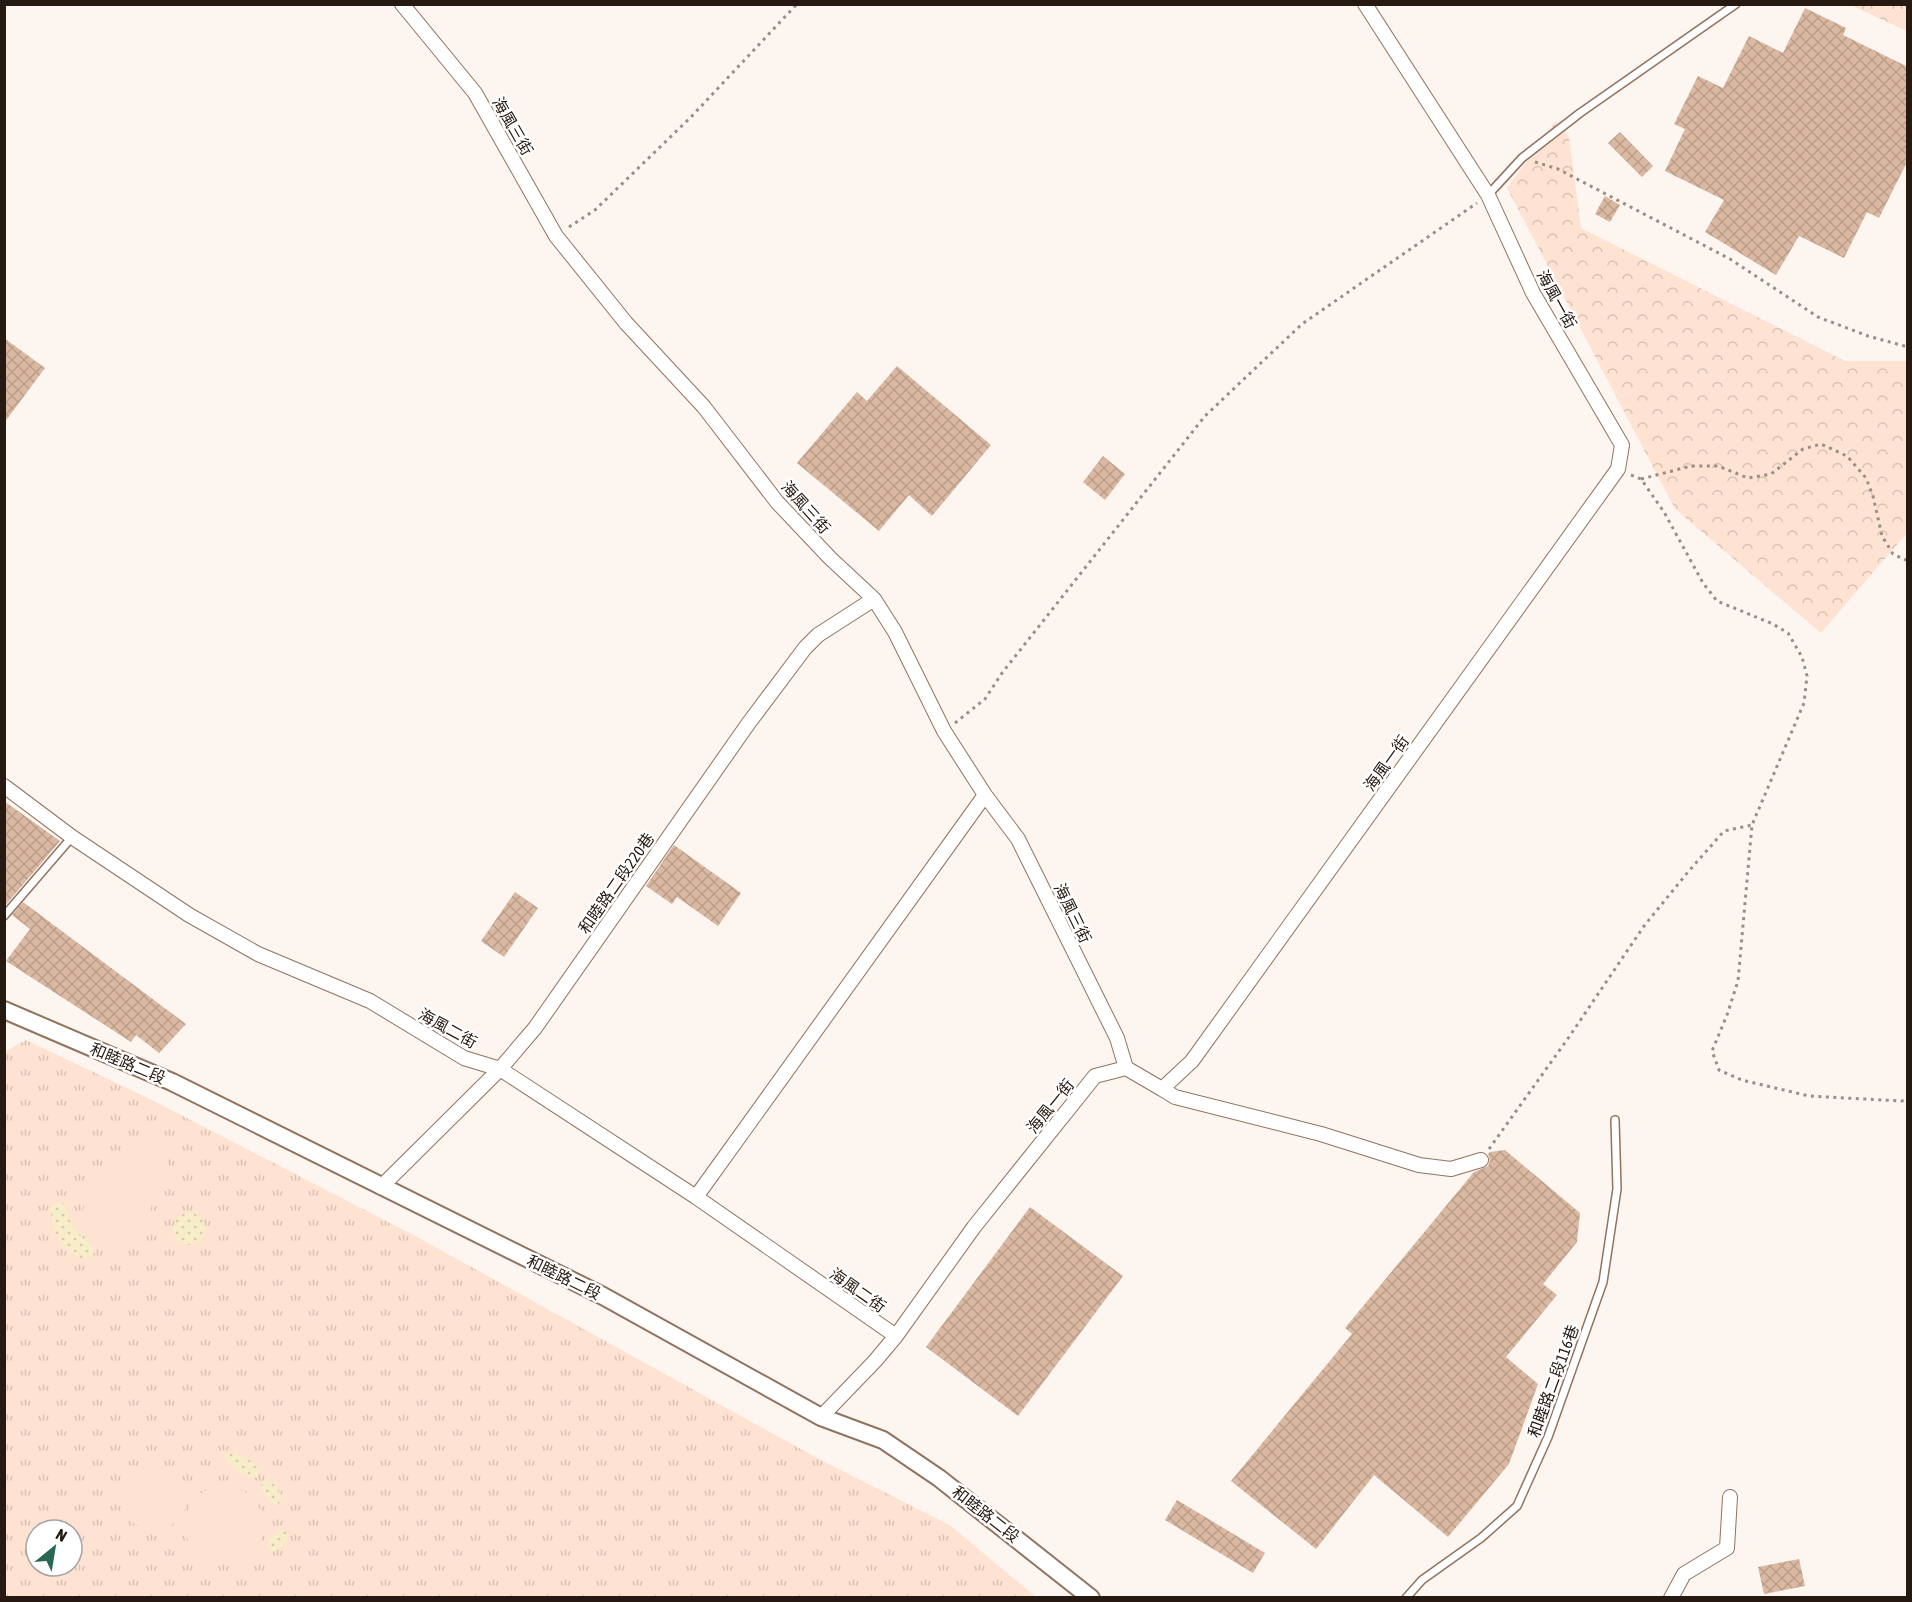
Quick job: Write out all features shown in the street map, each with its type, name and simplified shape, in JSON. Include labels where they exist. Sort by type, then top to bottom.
[{"type":"street","name":"海風三街","points":[[402,4],[475,93],[556,236],[626,323],[704,407],[777,502],[830,558],[874,599],[895,632],[944,731],[985,795],[1018,839],[1117,1038],[1126,1068]]},
{"type":"street","name":"海風一街","points":[[1162,1089],[1192,1061],[1618,469],[1622,445],[1533,293],[1488,195],[1365,4]]},
{"type":"street","name":"和睦路二段220巷","points":[[381,1187],[500,1069],[535,1028],[748,724],[805,648],[818,635],[874,599]]},
{"type":"street","name":"海風二街","points":[[4,786],[72,837],[189,915],[258,954],[370,1001],[464,1058],[500,1069],[696,1197],[896,1336]]},
{"type":"street","points":[[696,1197],[985,795]]},
{"type":"street","name":"和睦路二段","points":[[4,1010],[172,1082],[603,1296],[821,1417],[883,1440],[939,1478],[1091,1598]]},
{"type":"street","name":"海風一街","points":[[821,1417],[896,1336],[974,1227],[1095,1076],[1126,1068]]},
{"type":"street","points":[[1126,1068],[1175,1097],[1321,1134],[1419,1165],[1451,1169],[1481,1160]]},
{"type":"street","points":[[1671,1598],[1684,1574],[1727,1548],[1730,1497]]},
{"type":"lane","points":[[1488,195],[1522,158],[1580,113],[1736,4]]},
{"type":"lane","points":[[4,916],[72,837]]},
{"type":"lane","name":"和睦路二段116巷","points":[[1406,1598],[1422,1580],[1481,1538],[1517,1506],[1548,1437],[1603,1282],[1617,1189],[1616,1120]]},
{"type":"path","points":[[556,236],[595,210],[691,117],[797,4]]},
{"type":"path","points":[[1522,158],[1558,169],[1720,253],[1818,317],[1868,336],[1908,347]]},
{"type":"path","points":[[944,731],[985,699],[1002,673],[1205,416],[1302,324],[1409,252],[1488,195]]},
{"type":"path","points":[[1641,480],[1691,466],[1718,466],[1748,478],[1771,474],[1803,449],[1821,444],[1847,456],[1866,478],[1873,496],[1882,536],[1893,554],[1908,561]]},
{"type":"path","points":[[1618,469],[1641,480],[1664,512],[1703,583],[1717,601],[1773,624],[1788,633],[1802,657],[1807,676],[1804,703],[1752,825],[1738,981],[1712,1051],[1719,1070],[1742,1080],[1809,1096],[1908,1100]]},
{"type":"path","points":[[1481,1160],[1569,1037],[1644,926],[1724,831],[1752,825]]},
{"type":"green space","points":[[1850,5],[1907,5],[1907,31]]},
{"type":"green space","points":[[1556,121],[1569,137],[1581,228],[1845,361],[1907,361],[1907,533],[1821,633],[1675,509],[1507,188]]},
{"type":"green space","points":[[26,1040],[152,1100],[419,1238],[817,1458],[951,1526],[1036,1597],[5,1598],[4,1052]]},
{"type":"green space","points":[[150,1141],[168,1156],[169,1178],[154,1198],[142,1238],[122,1245],[102,1241],[88,1235],[83,1209],[91,1193],[104,1180],[112,1165],[132,1143]]},
{"type":"green space","points":[[148,1464],[160,1464],[178,1473],[185,1484],[187,1497],[185,1510],[178,1521],[167,1528],[148,1530],[135,1525],[126,1516],[121,1503],[121,1491],[126,1478],[135,1469]]},
{"type":"green space","points":[[224,1486],[239,1489],[256,1503],[263,1525],[260,1540],[246,1557],[224,1564],[209,1561],[192,1547],[185,1525],[188,1510],[202,1493]]},
{"type":"sand","points":[[57,1202],[65,1204],[76,1231],[93,1247],[95,1251],[91,1257],[79,1258],[66,1248],[58,1237],[50,1208]]},
{"type":"sand","points":[[189,1213],[200,1218],[205,1229],[200,1240],[189,1245],[178,1240],[173,1229],[178,1218]]},
{"type":"sand","points":[[228,1453],[242,1456],[250,1461],[259,1471],[257,1478],[234,1468],[224,1457]]},
{"type":"sand","points":[[266,1480],[275,1485],[282,1496],[278,1505],[271,1503],[261,1489],[262,1482]]},
{"type":"sand","points":[[283,1530],[289,1534],[286,1540],[281,1547],[272,1552],[267,1547],[269,1541],[272,1536]]},
{"type":"building","points":[[1805,8],[1846,28],[1843,35],[1908,67],[1908,160],[1879,218],[1867,212],[1844,258],[1799,236],[1776,275],[1705,232],[1724,200],[1665,171],[1685,129],[1674,124],[1698,76],[1723,88],[1749,36],[1783,53]]},
{"type":"building","points":[[1620,132],[1653,166],[1642,177],[1608,143]]},
{"type":"building","points":[[1605,196],[1620,205],[1610,222],[1595,214]]},
{"type":"building","points":[[4,338],[45,368],[4,423]]},
{"type":"building","points":[[897,366],[991,445],[932,516],[909,495],[879,531],[797,463],[857,392],[867,401]]},
{"type":"building","points":[[1103,456],[1125,474],[1105,500],[1083,482]]},
{"type":"building","points":[[4,801],[60,841],[4,907]]},
{"type":"building","points":[[674,845],[741,893],[718,926],[677,897],[672,904],[646,886]]},
{"type":"building","points":[[515,892],[538,908],[504,957],[481,941]]},
{"type":"building","points":[[23,902],[186,1024],[159,1053],[136,1035],[131,1042],[6,961],[30,929],[12,915]]},
{"type":"building","points":[[1505,1150],[1580,1213],[1577,1242],[1543,1284],[1557,1295],[1506,1357],[1538,1384],[1509,1464],[1448,1537],[1374,1475],[1316,1549],[1231,1481],[1352,1334],[1345,1328],[1474,1172],[1488,1166],[1490,1161],[1488,1154]]},
{"type":"building","points":[[1030,1207],[1123,1276],[1018,1416],[926,1347]]},
{"type":"building","points":[[1177,1500],[1265,1553],[1253,1573],[1165,1520]]},
{"type":"building","points":[[1799,1559],[1805,1586],[1764,1594],[1758,1567]]}]
